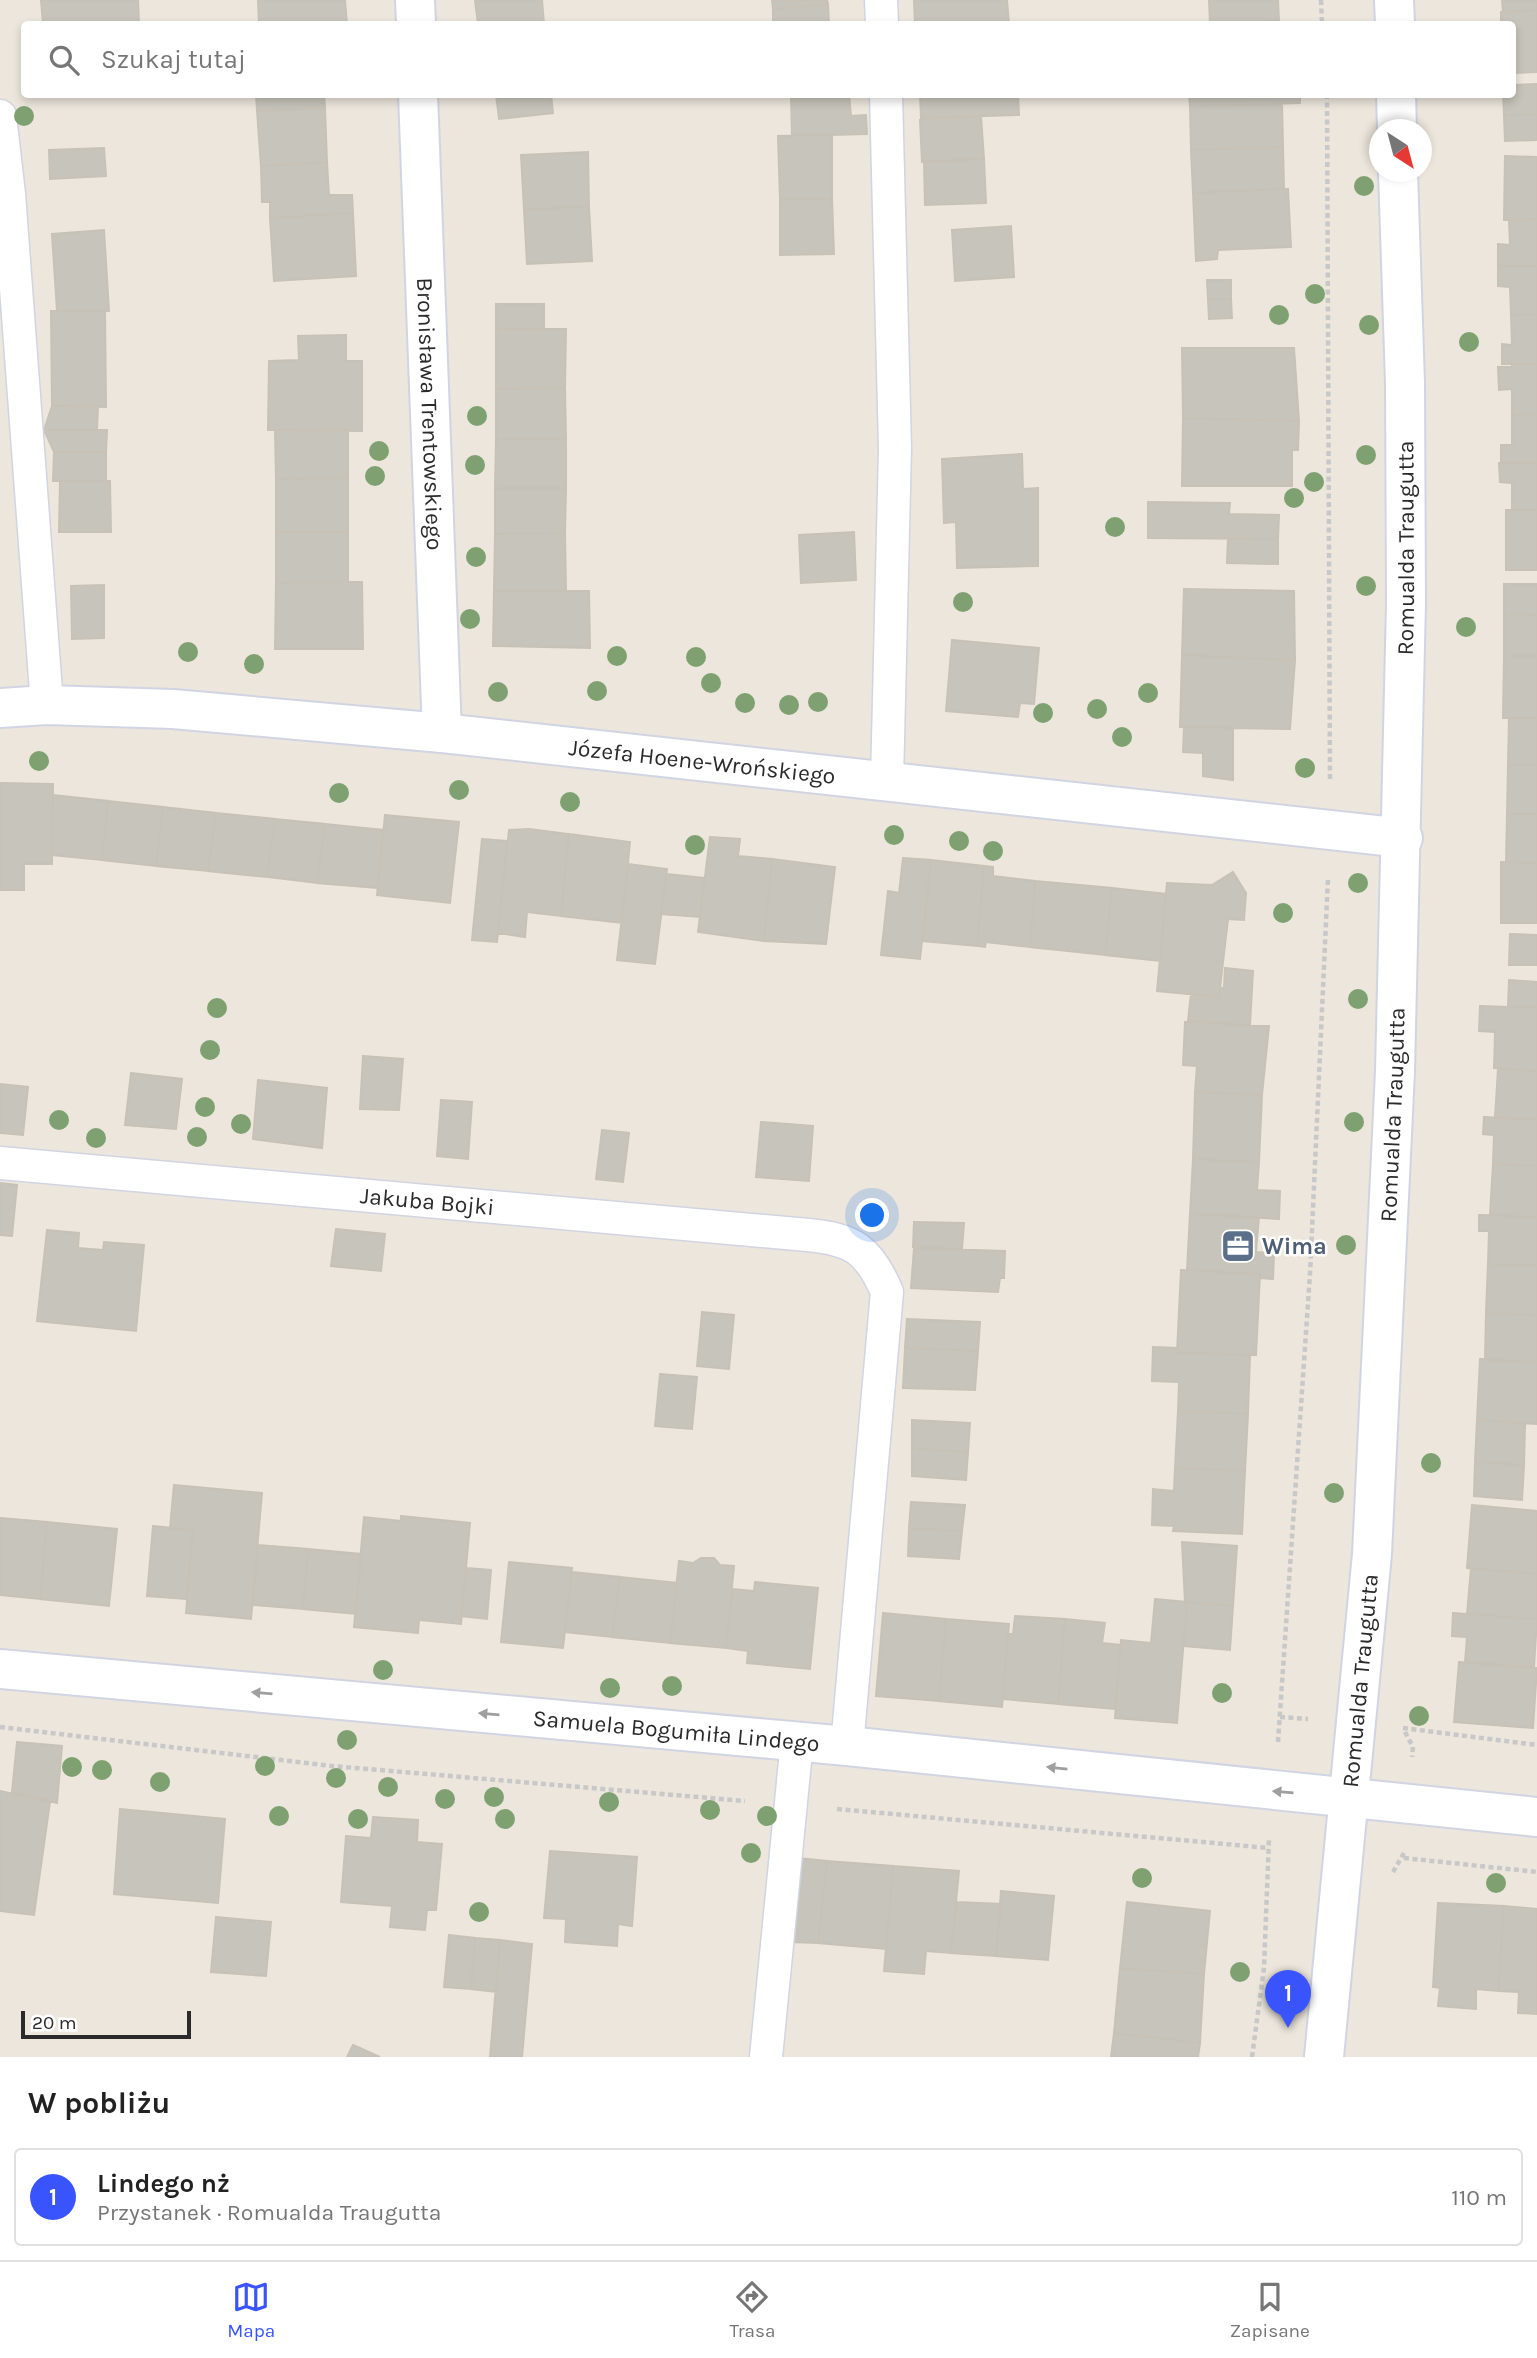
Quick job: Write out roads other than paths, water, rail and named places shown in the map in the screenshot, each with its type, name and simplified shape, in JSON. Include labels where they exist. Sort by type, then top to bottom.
[{"type":"street","points":[[415,0],[416,21]]},
{"type":"street","points":[[1394,0],[1395,21]]},
{"type":"street","name":"Bronisława Trentowskiego","points":[[418,98],[442,733]]},
{"type":"street","points":[[1396,98],[1397,119]]},
{"type":"street","name":"Romualda Traugutta","points":[[1324,2057],[1351,1798],[1372,1553],[1384,1323],[1403,838],[1406,603],[1405,383],[1398,182]]},
{"type":"street","name":"Józefa Hoene-Wrońskiego","points":[[0,708],[47,705],[173,709],[442,733],[1403,838]]},
{"type":"street","name":"Samuela Bogumiła Lindego","points":[[0,1669],[797,1741],[1537,1817]]},
{"type":"lane","points":[[881,0],[883,21]]},
{"type":"lane","points":[[886,98],[895,448],[887,782]]},
{"type":"lane","points":[[0,116],[9,194],[47,705]]},
{"type":"lane","name":"Jakuba Bojki","points":[[0,1163],[794,1234],[833,1238],[854,1245],[875,1264],[887,1292],[847,1746]]},
{"type":"lane","points":[[766,2057],[797,1741]]},
{"type":"place","name":"Wima","points":[[1238,1246]]},
{"type":"place","name":"Lindego nż","points":[[1288,2028]]}]
